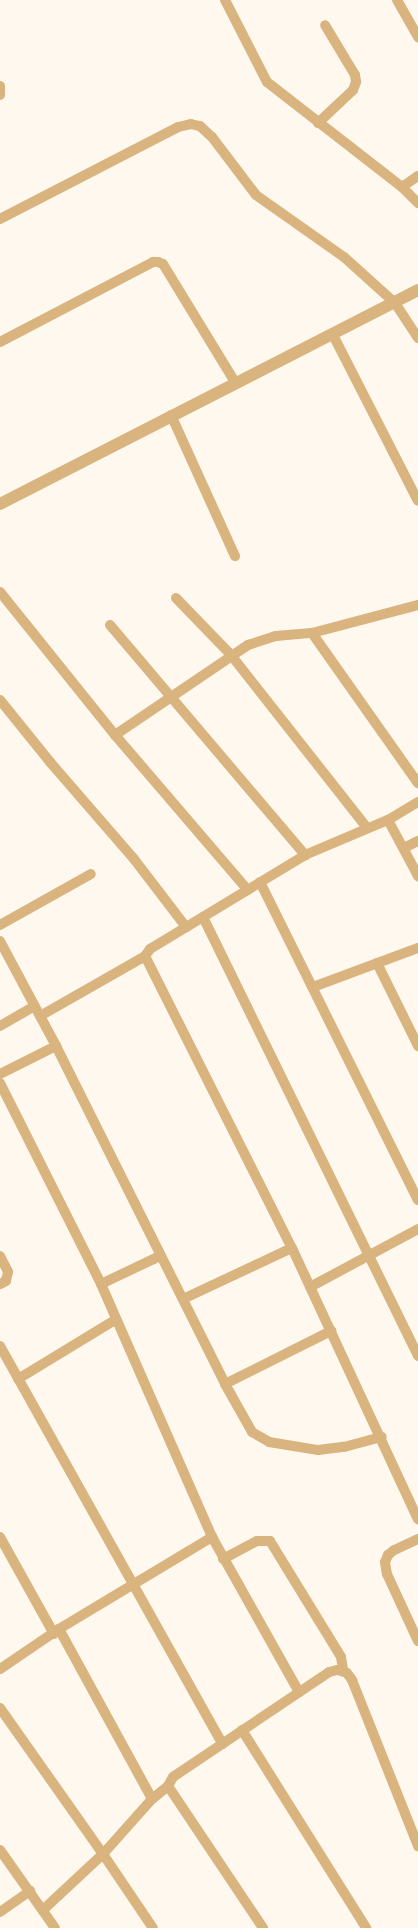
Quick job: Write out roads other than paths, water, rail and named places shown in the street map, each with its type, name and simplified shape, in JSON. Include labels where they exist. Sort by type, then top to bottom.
[{"type":"street","points":[[225,0],[267,82],[402,187],[418,202]]},
{"type":"street","points":[[397,0],[418,37]]},
{"type":"street","points":[[318,123],[353,90],[356,82],[355,75],[325,25]]},
{"type":"street","points":[[0,86],[0,95]]},
{"type":"street","points":[[0,219],[178,127],[191,124],[200,126],[212,137],[256,195],[344,256],[395,303],[418,338]]},
{"type":"street","points":[[402,187],[418,176]]},
{"type":"street","points":[[0,342],[152,262],[158,262],[164,264],[235,382]]},
{"type":"street","points":[[0,504],[235,382],[333,335],[418,290]]},
{"type":"street","points":[[333,335],[418,501]]},
{"type":"street","points":[[171,416],[235,556]]},
{"type":"street","points":[[0,592],[115,736],[248,890]]},
{"type":"street","points":[[176,598],[231,655],[367,828]]},
{"type":"street","points":[[115,736],[248,645],[276,636],[312,633],[418,605]]},
{"type":"street","points":[[110,625],[305,854]]},
{"type":"street","points":[[312,633],[418,783]]},
{"type":"street","points":[[0,700],[134,860],[186,927]]},
{"type":"street","points":[[40,1016],[145,956],[150,949],[305,854],[388,820],[418,802]]},
{"type":"street","points":[[388,820],[418,876]]},
{"type":"street","points":[[404,848],[418,841]]},
{"type":"street","points":[[0,925],[90,874]]},
{"type":"street","points":[[260,882],[418,1200]]},
{"type":"street","points":[[203,917],[418,1356]]},
{"type":"street","points":[[0,941],[56,1046],[224,1384],[252,1432],[269,1442],[318,1450],[344,1448],[382,1438]]},
{"type":"street","points":[[312,987],[418,948]]},
{"type":"street","points":[[145,956],[292,1248],[382,1438],[418,1519]]},
{"type":"street","points":[[377,963],[418,1046]]},
{"type":"street","points":[[0,1026],[34,1006]]},
{"type":"street","points":[[0,1074],[56,1046]]},
{"type":"street","points":[[0,1083],[101,1284],[115,1320],[212,1537],[299,1692]]},
{"type":"street","points":[[310,1287],[418,1229]]},
{"type":"street","points":[[183,1299],[292,1248]]},
{"type":"street","points":[[0,1256],[8,1272],[6,1281],[0,1284]]},
{"type":"street","points":[[101,1284],[160,1256]]},
{"type":"street","points":[[18,1379],[115,1320]]},
{"type":"street","points":[[224,1384],[332,1331]]},
{"type":"street","points":[[0,1346],[222,1744]]},
{"type":"street","points":[[0,1536],[152,1799]]},
{"type":"street","points":[[0,1669],[212,1537]]},
{"type":"street","points":[[418,1539],[394,1550],[388,1555],[385,1562],[387,1574],[414,1621],[418,1640]]},
{"type":"street","points":[[223,1559],[257,1541],[270,1541],[341,1657],[343,1670],[352,1680],[418,1846]]},
{"type":"street","points":[[44,1909],[103,1854],[152,1799],[168,1786],[174,1777],[330,1672],[343,1670]]},
{"type":"street","points":[[0,1708],[153,1928]]},
{"type":"street","points":[[242,1730],[366,1928]]},
{"type":"street","points":[[168,1786],[263,1928]]},
{"type":"street","points":[[0,1850],[56,1928]]},
{"type":"street","points":[[0,1912],[30,1890]]}]
